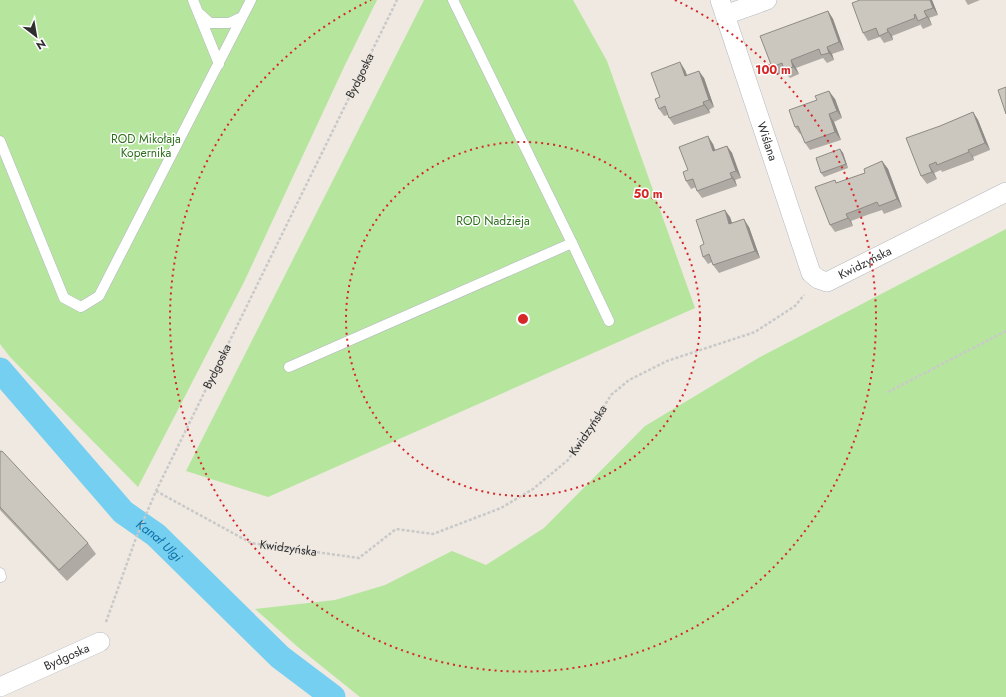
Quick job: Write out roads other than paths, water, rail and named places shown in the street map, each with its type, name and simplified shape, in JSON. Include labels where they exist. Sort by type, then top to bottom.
[{"type":"street","points":[[723,8],[767,0]]},
{"type":"street","name":"Wiślana","points":[[723,8],[811,273],[818,279]]},
{"type":"street","name":"Kwidzyńska","points":[[818,279],[827,282],[1006,192]]},
{"type":"street","name":"Bydgoska","points":[[0,687],[100,642]]},
{"type":"lane","points":[[193,0],[218,64]]},
{"type":"lane","points":[[0,141],[64,298],[81,307],[99,296],[251,0]]},
{"type":"lane","points":[[453,0],[609,321]]},
{"type":"lane","points":[[198,11],[210,23],[229,23],[242,17]]},
{"type":"lane","points":[[288,367],[572,243]]},
{"type":"lane","points":[[0,573],[0,578]]},
{"type":"waterway","name":"Kanał Ulgi","points":[[0,370],[123,512],[156,535],[280,657],[333,697]]},
{"type":"park label","name":"ROD Mikołaja Kopernika","points":[[146,146]]},
{"type":"park label","name":"ROD Nadzieja","points":[[493,221]]}]
